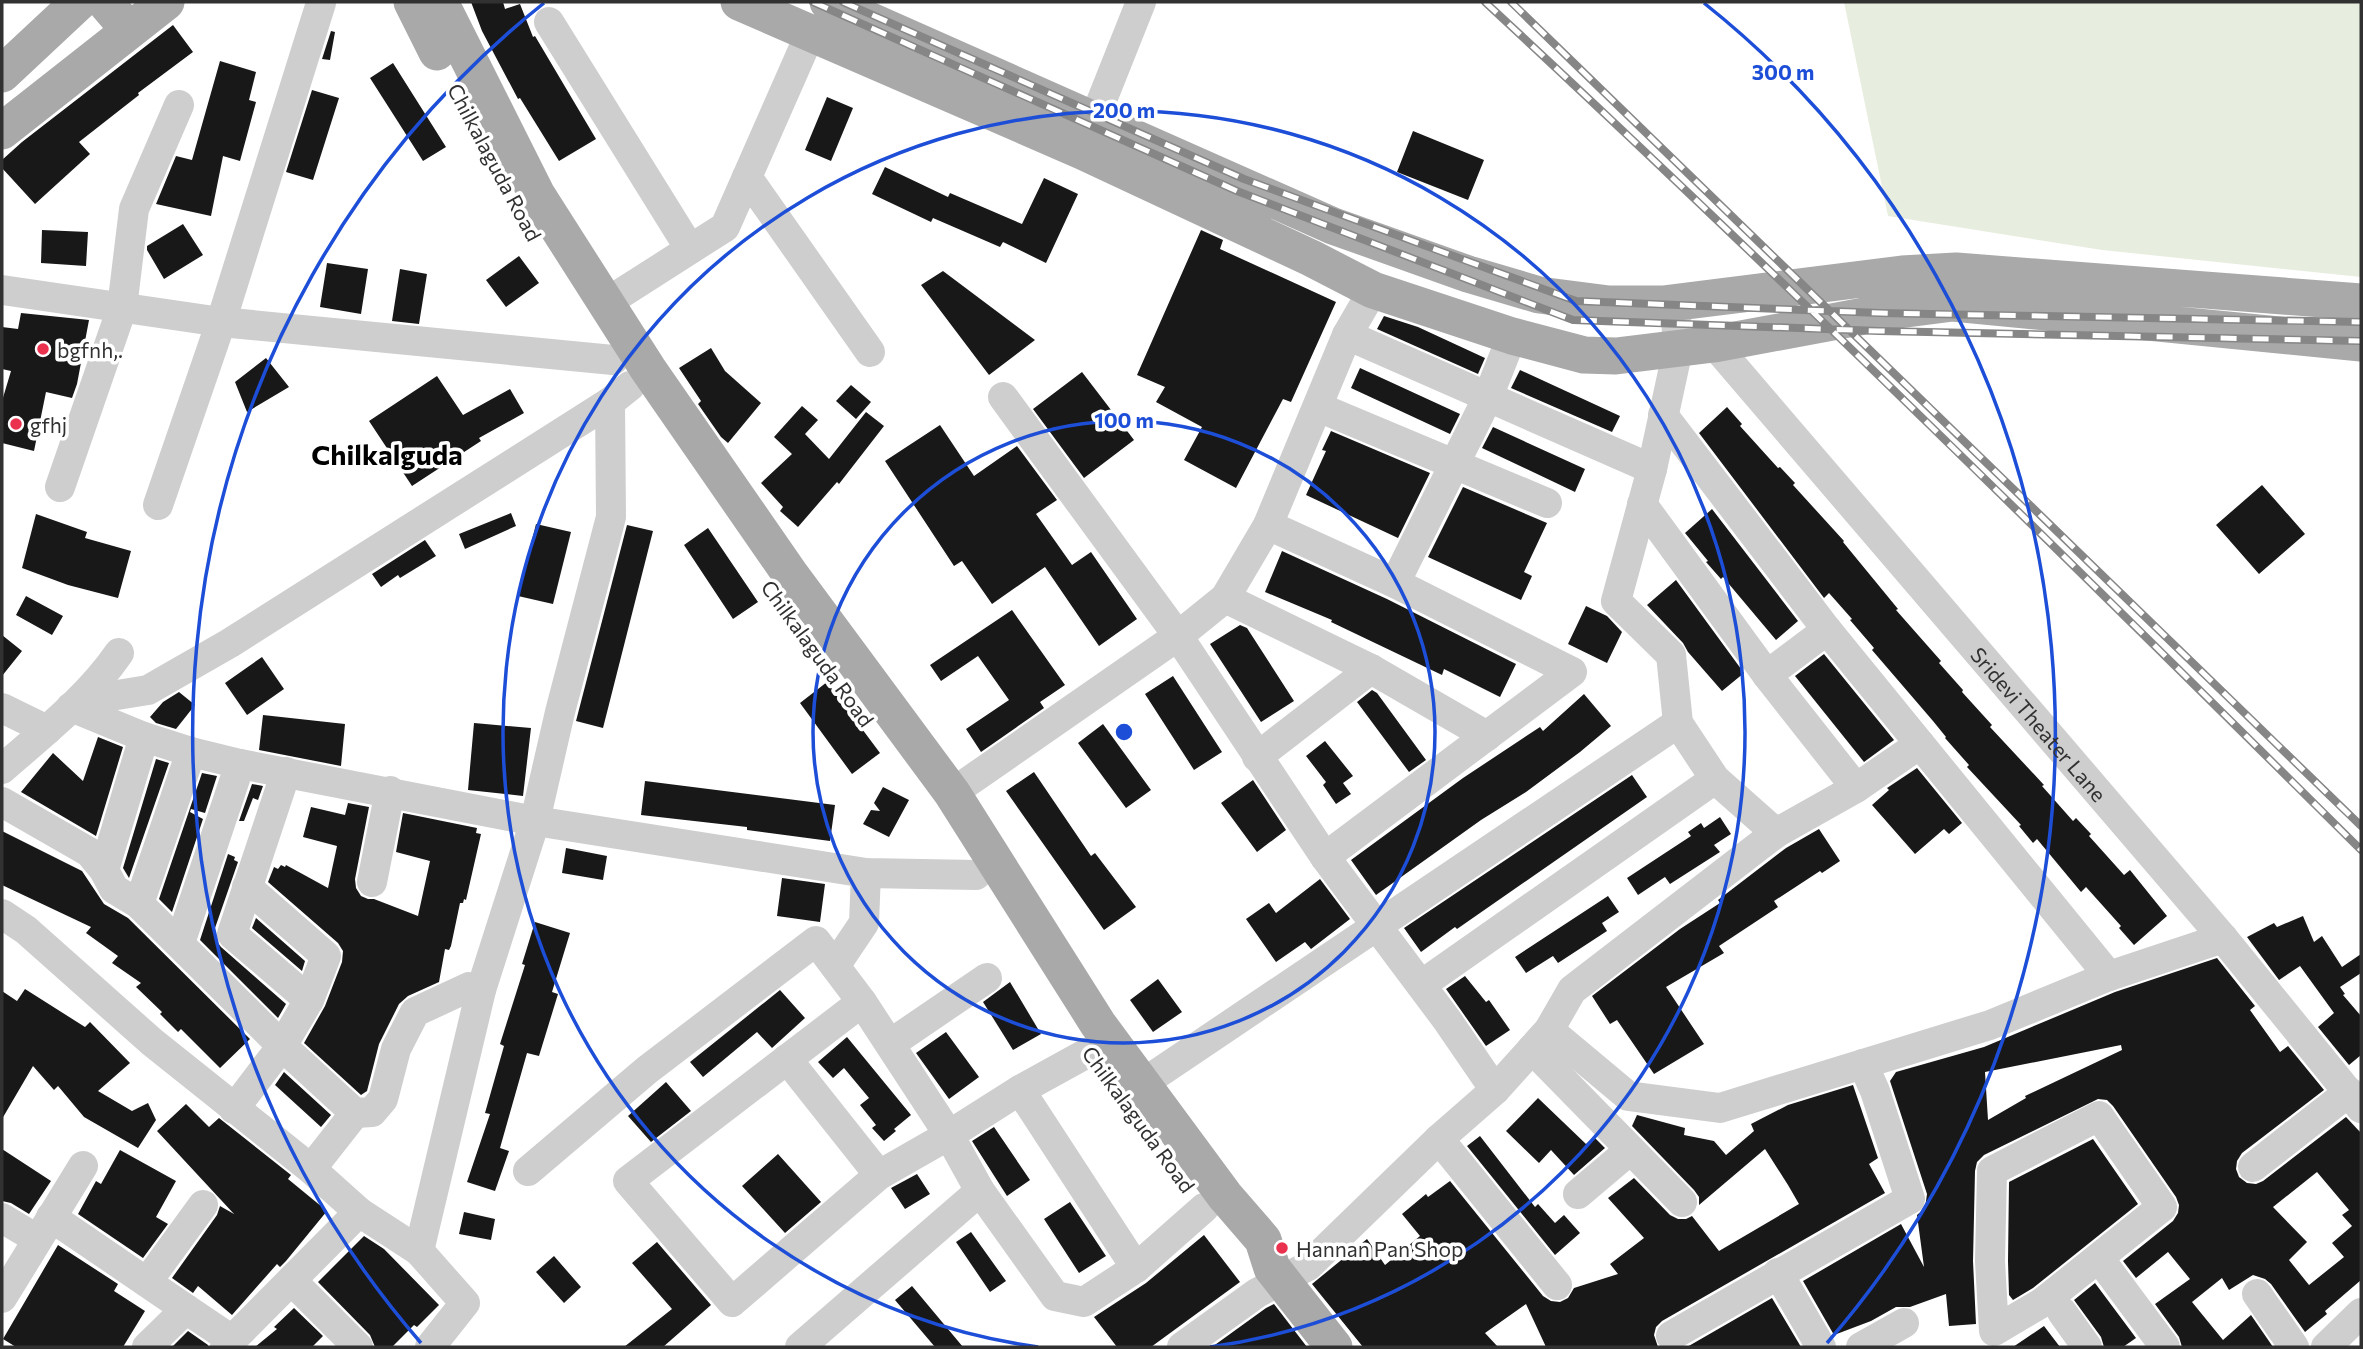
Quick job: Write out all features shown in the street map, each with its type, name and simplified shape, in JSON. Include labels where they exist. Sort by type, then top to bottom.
[{"type":"main road","points":[[2,74],[79,2]]},
{"type":"main road","points":[[105,2],[149,15]]},
{"type":"main road","name":"Chilkalaguda Road","points":[[412,2],[515,207],[618,382],[931,807],[1089,1052],[1204,1208],[1251,1258],[1277,1274]]},
{"type":"main road","name":"Chilkalaguda Road","points":[[440,2],[537,195],[649,369],[782,563],[952,793],[1098,1024],[1225,1196],[1264,1240],[1277,1274],[1334,1347]]},
{"type":"main road","points":[[739,2],[1082,150],[1373,290],[1512,336],[1584,355],[1616,356],[1714,344],[1891,311],[1953,303],[2361,343]]},
{"type":"main road","points":[[828,2],[1333,226],[1468,274],[1539,295],[1609,304],[1675,303],[1902,274],[1956,271],[2361,302]]},
{"type":"main road","points":[[2,131],[149,15]]},
{"type":"street","points":[[1094,120],[1141,2]]},
{"type":"street","points":[[158,505],[221,322],[321,3]]},
{"type":"street","points":[[549,22],[690,249]]},
{"type":"street","points":[[606,303],[725,227],[810,34]]},
{"type":"street","points":[[60,488],[122,307],[134,209],[179,105]]},
{"type":"street","points":[[747,177],[870,352]]},
{"type":"street","points":[[2,290],[618,382]]},
{"type":"street","points":[[952,793],[1178,636],[1225,598],[1268,526],[1347,335],[1373,290]]},
{"type":"street","points":[[1675,303],[1678,349],[1652,470],[1616,601],[1671,655],[1678,723],[1715,779],[1776,833]]},
{"type":"street","points":[[1347,335],[1652,470]]},
{"type":"street","points":[[1395,583],[1488,397],[1512,336]]},
{"type":"street","name":"Sridevi Theater Lane","points":[[1714,344],[2223,938],[2355,1100]]},
{"type":"street","points":[[75,704],[148,690],[230,643],[618,382]]},
{"type":"street","points":[[419,1251],[481,990],[536,821],[560,712],[611,517],[618,382]]},
{"type":"street","points":[[1003,397],[1178,636],[1325,857],[1421,985],[1495,1090]]},
{"type":"street","points":[[1318,407],[1547,503]]},
{"type":"street","points":[[1663,415],[1827,630],[2109,976]]},
{"type":"street","points":[[1642,504],[1767,675],[1856,788]]},
{"type":"street","points":[[1268,526],[1395,583],[1572,673],[1325,857]]},
{"type":"street","points":[[1225,598],[1371,669],[1487,736]]},
{"type":"street","points":[[1767,675],[1827,630]]},
{"type":"street","points":[[2,769],[75,704],[119,653]]},
{"type":"street","points":[[1257,757],[1371,669]]},
{"type":"street","points":[[75,704],[144,737],[191,752],[240,764],[536,821],[866,873],[976,875]]},
{"type":"street","points":[[2,708],[47,730]]},
{"type":"street","points":[[1142,1084],[1678,723]]},
{"type":"street","points":[[104,870],[144,737]]},
{"type":"street","points":[[1182,1347],[1257,1293],[1277,1274],[1308,1265],[1438,1139],[1495,1090],[1541,1040],[1572,990],[1776,833],[1856,788],[1920,744]]},
{"type":"street","points":[[139,904],[191,752]]},
{"type":"street","points":[[180,943],[240,764]]},
{"type":"street","points":[[286,772],[232,934],[309,1000]]},
{"type":"street","points":[[1421,985],[1715,779]]},
{"type":"street","points":[[372,882],[390,791]]},
{"type":"street","points":[[2,802],[89,852],[104,870],[114,889],[139,904],[282,1046],[355,1113],[372,1112],[383,1098],[396,1049],[415,1012],[469,987],[481,990]]},
{"type":"street","points":[[835,966],[864,923],[866,873]]},
{"type":"street","points":[[234,1109],[282,1046],[309,1000],[326,956],[247,887]]},
{"type":"street","points":[[2,914],[26,930],[152,1042],[311,1169],[359,1212],[419,1251],[465,1303],[430,1347]]},
{"type":"street","points":[[1541,1040],[1629,1096],[1720,1108],[1990,1025],[2109,976],[2223,938]]},
{"type":"street","points":[[528,1171],[647,1070],[816,941],[862,1002],[949,1135],[980,1191],[1055,1296],[1084,1302],[1136,1268],[1204,1208]]},
{"type":"street","points":[[890,1044],[987,978]]},
{"type":"street","points":[[862,1002],[628,1181],[732,1302],[879,1175],[1089,1052]]},
{"type":"street","points":[[1541,1040],[1630,1150],[1682,1202]]},
{"type":"street","points":[[787,1059],[879,1175]]},
{"type":"street","points":[[1671,1336],[1910,1199],[1875,1091],[1863,1064]]},
{"type":"street","points":[[1020,1090],[1136,1268]]},
{"type":"street","points":[[2253,1167],[2355,1100]]},
{"type":"street","points":[[311,1169],[355,1113]]},
{"type":"street","points":[[2099,1116],[2162,1207],[2099,1258],[2043,1302],[1994,1331],[1990,1261],[1992,1171],[2099,1116]]},
{"type":"street","points":[[1438,1139],[1556,1285]]},
{"type":"street","points":[[1578,1194],[1630,1150]]},
{"type":"street","points":[[2,1298],[82,1166]]},
{"type":"street","points":[[800,1347],[980,1191]]},
{"type":"street","points":[[147,1282],[203,1205]]},
{"type":"street","points":[[2,1218],[44,1228],[147,1282],[186,1309],[228,1344],[359,1212]]},
{"type":"street","points":[[2099,1258],[2165,1347]]},
{"type":"street","points":[[1778,1273],[1821,1347]]},
{"type":"street","points":[[292,1281],[358,1347]]},
{"type":"street","points":[[2257,1294],[2294,1347]]},
{"type":"street","points":[[147,1347],[186,1309]]},
{"type":"street","points":[[2062,1312],[2087,1347]]},
{"type":"street","points":[[2326,1347],[2360,1316]]},
{"type":"street","points":[[1861,1347],[1904,1323]]},
{"type":"green space","points":[[1844,2],[2361,2],[2361,277],[2102,250],[1888,216]]},
{"type":"building","points":[[471,2],[503,2],[505,9],[520,4],[533,37],[535,36],[596,139],[559,161],[520,98],[518,99],[482,31]]},
{"type":"building","points":[[173,25],[193,52],[79,142],[90,154],[35,204],[2,168],[2,160]]},
{"type":"building","points":[[331,31],[335,32],[330,60],[322,59]]},
{"type":"building","points":[[220,61],[256,72],[249,100],[256,102],[240,161],[223,156],[211,216],[156,204],[176,156],[192,160]]},
{"type":"building","points":[[393,63],[446,147],[423,161],[370,78]]},
{"type":"building","points":[[312,90],[339,98],[313,180],[286,172]]},
{"type":"building","points":[[827,97],[853,108],[831,161],[805,150]]},
{"type":"building","points":[[1413,131],[1484,160],[1468,200],[1397,172]]},
{"type":"building","points":[[885,167],[948,197],[950,193],[1022,224],[1044,178],[1078,194],[1046,263],[1003,242],[1000,247],[933,218],[931,222],[872,194]]},
{"type":"building","points":[[183,224],[203,255],[164,279],[147,246]]},
{"type":"building","points":[[42,230],[88,232],[86,266],[41,263]]},
{"type":"building","points":[[1201,230],[1223,240],[1220,249],[1336,302],[1291,402],[1283,399],[1236,488],[1184,460],[1202,427],[1156,402],[1165,387],[1137,375]]},
{"type":"building","points":[[519,256],[539,283],[506,307],[486,280]]},
{"type":"building","points":[[327,263],[368,269],[361,314],[320,307]]},
{"type":"building","points":[[400,269],[427,274],[419,324],[392,321]]},
{"type":"building","points":[[943,271],[1035,340],[989,375],[921,285]]},
{"type":"building","name":"bgfnh,.","points":[[21,313],[89,320],[72,398],[46,392],[34,451],[2,443],[2,401],[11,371],[2,369],[2,327],[18,329]]},
{"type":"building","points":[[1384,316],[1418,327],[1485,358],[1478,374],[1377,329]]},
{"type":"building","points":[[711,348],[725,371],[761,403],[728,443],[698,404],[701,401],[679,368]]},
{"type":"building","points":[[266,358],[289,387],[247,412],[235,382]]},
{"type":"building","points":[[1360,368],[1460,414],[1450,434],[1351,388]]},
{"type":"building","points":[[1520,370],[1620,416],[1612,432],[1511,388]]},
{"type":"building","points":[[1082,372],[1134,440],[1084,478],[1033,409]]},
{"type":"building","points":[[437,376],[463,415],[510,389],[524,413],[479,438],[481,441],[412,486],[369,421]]},
{"type":"building","points":[[851,385],[871,402],[856,419],[836,401]]},
{"type":"building","points":[[802,406],[818,420],[805,434],[829,459],[866,412],[884,426],[839,484],[837,482],[798,527],[780,511],[783,507],[761,483],[792,454],[774,437]]},
{"type":"building","points":[[1727,407],[1742,424],[1740,426],[1795,483],[1793,485],[1844,541],[1898,609],[1896,610],[1992,725],[1990,727],[2073,821],[2076,818],[2091,834],[2089,836],[2124,875],[2130,870],[2167,916],[2134,945],[2086,887],[2081,892],[2037,839],[2033,843],[2019,826],[2021,825],[1967,767],[1969,765],[1872,650],[1874,648],[1850,620],[1852,619],[1829,593],[1824,598],[1699,433]]},
{"type":"building","points":[[940,425],[974,476],[1017,446],[1057,500],[1036,514],[1072,565],[1091,552],[1137,619],[1099,646],[1045,567],[992,604],[962,561],[954,566],[885,461]]},
{"type":"building","points":[[1493,427],[1585,469],[1575,492],[1482,448]]},
{"type":"building","points":[[1331,431],[1430,473],[1398,538],[1306,495],[1326,451],[1322,450]]},
{"type":"building","points":[[2262,485],[2305,534],[2259,574],[2216,525]]},
{"type":"building","points":[[1463,487],[1547,523],[1524,572],[1532,576],[1521,600],[1428,557]]},
{"type":"building","points":[[1712,509],[1798,621],[1776,640],[1723,577],[1721,579],[1706,562],[1708,561],[1685,533]]},
{"type":"building","points":[[511,513],[516,526],[465,549],[459,534]]},
{"type":"building","points":[[36,514],[87,532],[85,538],[131,551],[118,598],[68,585],[22,568]]},
{"type":"building","points":[[536,524],[571,532],[553,604],[518,596]]},
{"type":"building","points":[[627,525],[653,531],[603,728],[576,721]]},
{"type":"building","points":[[708,528],[758,602],[733,619],[684,545]]},
{"type":"building","points":[[425,540],[436,556],[400,578],[398,575],[381,587],[372,574]]},
{"type":"building","points":[[1282,551],[1387,599],[1516,664],[1500,697],[1444,669],[1442,675],[1331,622],[1332,620],[1265,592]]},
{"type":"building","points":[[1676,580],[1744,673],[1722,691],[1683,643],[1647,605]]},
{"type":"building","points":[[26,596],[63,616],[52,635],[16,615]]},
{"type":"building","points":[[1586,606],[1607,616],[1622,632],[1607,663],[1568,644]]},
{"type":"building","points":[[1012,610],[1065,685],[1040,702],[1044,708],[981,752],[966,729],[1009,700],[978,656],[941,681],[930,665]]},
{"type":"building","points":[[1240,625],[1247,628],[1294,701],[1261,722],[1210,644]]},
{"type":"building","points":[[2,635],[22,651],[2,676]]},
{"type":"building","points":[[1824,654],[1894,740],[1864,762],[1795,676]]},
{"type":"building","points":[[262,657],[284,689],[247,715],[225,683]]},
{"type":"building","points":[[1173,676],[1222,752],[1194,770],[1145,694]]},
{"type":"building","points":[[827,682],[880,753],[852,774],[800,703]]},
{"type":"building","points":[[1372,690],[1377,693],[1426,760],[1409,772],[1357,702]]},
{"type":"building","points":[[179,692],[195,705],[176,729],[156,723],[150,717],[163,702]]},
{"type":"building","points":[[1584,694],[1611,726],[1526,792],[1481,820],[1376,895],[1351,860],[1463,778],[1540,727],[1543,731]]},
{"type":"building","points":[[263,715],[345,724],[341,766],[259,750]]},
{"type":"building","points":[[474,723],[531,728],[523,796],[468,790]]},
{"type":"building","points":[[1103,724],[1151,790],[1126,808],[1078,743]]},
{"type":"building","points":[[98,737],[123,747],[96,836],[21,792],[53,753],[83,781]]},
{"type":"building","points":[[1325,741],[1353,776],[1343,783],[1351,794],[1336,804],[1323,785],[1326,782],[1306,756]]},
{"type":"building","points":[[156,759],[169,763],[129,878],[123,868]]},
{"type":"building","points":[[1917,768],[1962,823],[1949,834],[1944,829],[1915,854],[1872,805],[1889,790],[1887,788]]},
{"type":"building","points":[[1034,772],[1091,856],[1095,853],[1136,907],[1104,930],[1006,791]]},
{"type":"building","points":[[202,773],[217,776],[205,813],[191,809],[190,812],[203,819],[172,912],[159,899]]},
{"type":"building","points":[[1632,775],[1647,797],[1421,952],[1404,928]]},
{"type":"building","points":[[1253,780],[1286,830],[1257,852],[1221,803]]},
{"type":"building","points":[[645,781],[835,805],[830,841],[747,830],[747,827],[641,815]]},
{"type":"building","points":[[252,784],[263,786],[258,800],[253,798],[244,821],[239,821]]},
{"type":"building","points":[[883,787],[909,800],[889,837],[863,824],[871,810],[880,811],[874,803]]},
{"type":"building","points":[[348,803],[369,807],[355,879],[356,888],[361,896],[418,916],[430,861],[396,852],[403,813],[477,828],[476,833],[481,834],[466,900],[460,903],[451,946],[449,950],[445,949],[439,982],[408,996],[399,1004],[379,1044],[367,1091],[361,1095],[304,1043],[325,1006],[342,962],[343,951],[338,943],[268,882],[274,867],[278,869],[281,865],[286,865],[328,888],[337,846],[303,837],[311,807],[345,815]]},
{"type":"building","points":[[1720,817],[1731,834],[1714,845],[1720,852],[1670,884],[1665,877],[1638,895],[1627,878],[1691,836],[1688,832],[1701,823],[1704,828]]},
{"type":"building","points":[[1819,829],[1840,861],[1774,901],[1778,907],[1719,946],[1724,953],[1666,987],[1704,1044],[1654,1074],[1617,1020],[1610,1024],[1592,996],[1680,929],[1720,903],[1718,900],[1786,848]]},
{"type":"building","points":[[2,831],[82,871],[104,904],[128,918],[250,1039],[220,1068],[181,1029],[178,1032],[160,1014],[162,1012],[136,987],[141,983],[112,963],[118,956],[86,933],[91,927],[2,885]]},
{"type":"building","points":[[566,848],[607,856],[603,880],[562,873]]},
{"type":"building","points":[[228,854],[238,862],[215,928],[215,939],[286,1004],[278,1018],[200,940]]},
{"type":"building","points":[[782,878],[825,884],[820,922],[777,916]]},
{"type":"building","points":[[1320,879],[1350,919],[1311,949],[1305,942],[1276,962],[1246,919],[1269,903],[1276,913]]},
{"type":"building","points":[[1608,896],[1619,912],[1602,923],[1607,931],[1558,963],[1553,956],[1526,973],[1515,957]]},
{"type":"building","points":[[2303,916],[2314,942],[2322,936],[2342,967],[2361,954],[2361,973],[2340,987],[2345,994],[2343,995],[2361,1016],[2361,1055],[2349,1065],[2318,1027],[2334,1013],[2300,966],[2279,980],[2247,937],[2274,923],[2277,927]]},
{"type":"building","points":[[256,918],[305,961],[302,971],[252,928]]},
{"type":"building","points":[[535,922],[570,933],[552,992],[558,994],[539,1056],[527,1053],[500,1148],[509,1151],[495,1191],[467,1182],[490,1114],[485,1113],[504,1046],[500,1044],[525,965],[522,964]]},
{"type":"building","points":[[2217,958],[2255,1006],[2250,1010],[2280,1052],[2288,1046],[2324,1090],[2242,1153],[2236,1169],[2239,1177],[2247,1183],[2256,1184],[2263,1181],[2346,1117],[2361,1133],[2361,1280],[2305,1332],[2265,1279],[2253,1275],[2229,1290],[2222,1278],[2192,1302],[2223,1340],[2251,1315],[2273,1347],[2182,1347],[2179,1337],[2155,1304],[2190,1279],[2168,1252],[2136,1278],[2123,1261],[2173,1221],[2179,1205],[2113,1106],[2107,1100],[2098,1099],[1984,1155],[1977,1162],[1973,1261],[1976,1324],[1949,1326],[1946,1294],[1910,1307],[1896,1307],[1871,1321],[1834,1335],[1803,1281],[1901,1224],[1924,1267],[1917,1215],[1925,1208],[1927,1194],[1890,1081],[1896,1072],[1984,1047],[2115,992]],"holes":[[[2121,1045],[2122,1050],[2025,1096],[2026,1098],[1988,1120],[1985,1072]],[[2317,1172],[2349,1210],[2342,1215],[2352,1226],[2332,1243],[2344,1257],[2309,1285],[2289,1260],[2307,1242],[2273,1207]]]},
{"type":"building","points":[[1465,976],[1486,1002],[1489,1000],[1510,1030],[1486,1046],[1446,989]]},
{"type":"building","points":[[1158,979],[1182,1012],[1153,1032],[1130,1000]]},
{"type":"building","points":[[1010,982],[1041,1034],[1013,1050],[983,1002]]},
{"type":"building","points":[[25,989],[85,1027],[90,1022],[130,1063],[98,1091],[132,1111],[148,1103],[156,1120],[138,1148],[84,1117],[58,1086],[54,1090],[33,1066],[2,1119],[2,991],[17,1001]]},
{"type":"building","points":[[780,990],[805,1018],[772,1048],[757,1032],[703,1077],[690,1062]]},
{"type":"building","points":[[946,1032],[979,1077],[949,1099],[916,1053]]},
{"type":"building","points":[[847,1037],[911,1115],[884,1141],[872,1128],[876,1125],[860,1105],[869,1098],[844,1068],[833,1078],[818,1062]]},
{"type":"building","points":[[284,1072],[331,1115],[321,1127],[275,1085]]},
{"type":"building","points":[[666,1082],[691,1111],[651,1142],[628,1116]]},
{"type":"building","points":[[1853,1085],[1878,1158],[1869,1164],[1885,1193],[1662,1321],[1656,1327],[1654,1335],[1658,1347],[1546,1347],[1526,1304],[1485,1333],[1498,1347],[1363,1347],[1312,1284],[1367,1239],[1385,1265],[1420,1236],[1402,1214],[1426,1194],[1428,1197],[1450,1181],[1543,1296],[1551,1301],[1560,1302],[1568,1298],[1574,1288],[1618,1274],[1610,1264],[1644,1238],[1608,1198],[1634,1178],[1670,1215],[1678,1219],[1692,1216],[1719,1251],[1799,1204],[1788,1185],[1765,1149],[1699,1205],[1699,1197],[1694,1190],[1632,1126],[1637,1115],[1685,1128],[1684,1135],[1714,1141],[1726,1155],[1754,1131],[1751,1124],[1788,1105]]},
{"type":"building","points":[[1538,1098],[1586,1144],[1594,1137],[1605,1148],[1574,1175],[1551,1150],[1539,1163],[1506,1131]]},
{"type":"building","points":[[186,1104],[209,1127],[219,1118],[291,1175],[288,1179],[327,1211],[286,1261],[280,1267],[277,1264],[232,1315],[198,1286],[193,1293],[172,1278],[217,1215],[220,1206],[234,1214],[157,1131]]},
{"type":"building","points":[[994,1127],[1030,1180],[1007,1196],[972,1141]]},
{"type":"building","points":[[1480,1136],[1535,1207],[1538,1204],[1555,1223],[1564,1215],[1580,1233],[1555,1255],[1467,1146]]},
{"type":"building","points":[[2093,1139],[2138,1204],[2033,1288],[2013,1300],[2009,1295],[2009,1182]]},
{"type":"building","points":[[2,1149],[51,1181],[29,1214],[11,1203],[2,1201]]},
{"type":"building","points":[[120,1150],[176,1181],[156,1217],[168,1224],[143,1258],[78,1214],[96,1181],[101,1184]]},
{"type":"building","points":[[778,1154],[821,1202],[785,1233],[742,1186]]},
{"type":"building","points":[[917,1174],[930,1194],[905,1209],[891,1188]]},
{"type":"building","points":[[1070,1202],[1106,1256],[1079,1273],[1044,1219]]},
{"type":"building","points":[[464,1212],[495,1219],[491,1240],[459,1234]]},
{"type":"building","points":[[971,1232],[1006,1281],[990,1292],[956,1242]]},
{"type":"building","points":[[1204,1235],[1240,1282],[1151,1347],[1117,1347],[1094,1317],[1146,1283]]},
{"type":"building","points":[[364,1236],[384,1249],[439,1305],[392,1347],[375,1347],[370,1335],[318,1282]]},
{"type":"building","points":[[657,1242],[711,1305],[663,1347],[624,1347],[672,1309],[632,1263]]},
{"type":"building","points":[[58,1245],[118,1284],[114,1291],[145,1311],[123,1347],[16,1347],[3,1339]]},
{"type":"building","points":[[554,1256],[581,1287],[564,1303],[536,1272]]},
{"type":"building","points":[[2095,1283],[2136,1338],[2123,1347],[2104,1347],[2101,1337],[2074,1300]]},
{"type":"building","points":[[912,1286],[963,1347],[935,1347],[895,1300]]},
{"type":"building","points":[[1772,1298],[1801,1347],[1687,1347]]},
{"type":"building","points":[[1274,1304],[1307,1347],[1212,1347],[1266,1308]]},
{"type":"building","points":[[294,1308],[323,1336],[312,1347],[255,1347],[277,1329],[274,1327]]},
{"type":"building","points":[[2044,1326],[2060,1347],[2013,1347]]},
{"type":"building","points":[[188,1331],[208,1345],[208,1347],[172,1347]]},
{"type":"railway","points":[[813,2],[1237,191],[1573,320],[1879,331],[2361,341]]},
{"type":"railway","points":[[843,2],[1244,179],[1576,301],[1880,313],[2361,322]]},
{"type":"railway","points":[[1485,2],[1817,316],[2361,850]]},
{"type":"railway","points":[[1511,2],[2361,826]]},
{"type":"place","name":"bgfnh,.","points":[[43,349]]},
{"type":"place","name":"gfhj","points":[[16,424]]},
{"type":"place","name":"Hannan Pan Shop","points":[[1282,1248]]},
{"type":"district","name":"Chilkalguda","points":[[387,454]]}]
